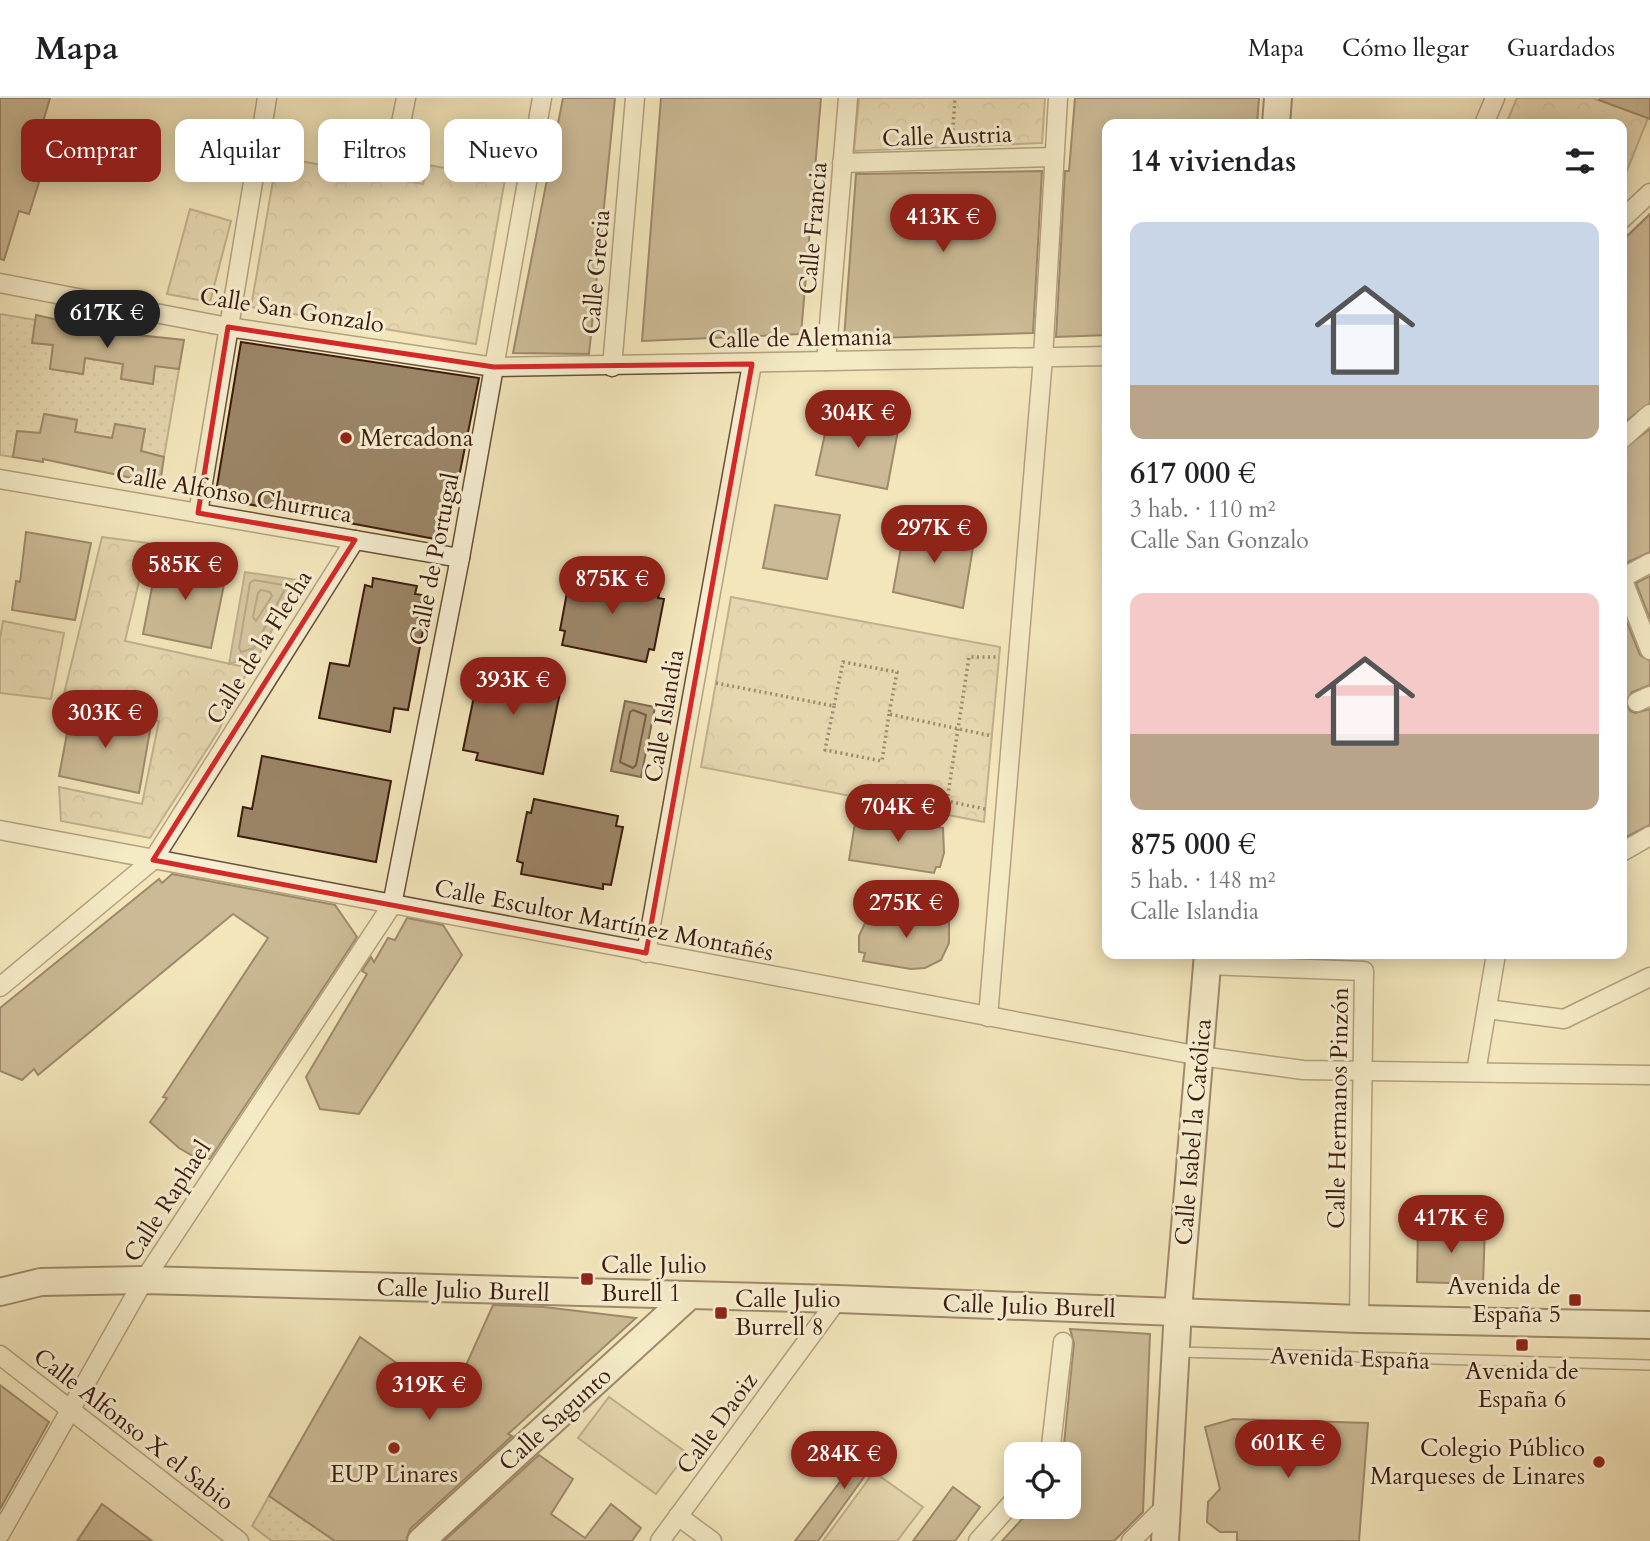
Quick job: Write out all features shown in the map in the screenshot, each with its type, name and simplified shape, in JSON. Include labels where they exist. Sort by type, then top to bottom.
[{"type":"main road","points":[[1276,119],[1278,98]]},
{"type":"main road","name":"Calle Isabel la Católica","points":[[1165,1541],[1178,1310],[1208,959]]},
{"type":"main road","name":"Calle Julio Burell","points":[[0,1292],[41,1282],[144,1280],[1178,1310]]},
{"type":"main road","name":"Calle Sagunto","points":[[421,1541],[688,1297]]},
{"type":"main road","name":"Avenida España","points":[[1178,1310],[1359,1319],[1650,1325]]},
{"type":"street","points":[[198,513],[267,98]]},
{"type":"street","points":[[402,119],[406,98]]},
{"type":"street","name":"Calle de Portugal","points":[[391,905],[460,558],[542,98]]},
{"type":"street","name":"Calle Grecia","points":[[612,367],[635,98]]},
{"type":"street","name":"Calle Francia","points":[[827,361],[848,98]]},
{"type":"street","points":[[988,1017],[1042,358],[1058,98]]},
{"type":"street","points":[[1486,119],[1495,98]]},
{"type":"street","name":"Calle Austria","points":[[842,163],[1054,157]]},
{"type":"street","points":[[1627,214],[1649,192]]},
{"type":"street","name":"Calle San Gonzalo","points":[[0,283],[228,327],[494,366]]},
{"type":"street","name":"Calle de Alemania","points":[[494,366],[612,367],[1102,356]]},
{"type":"street","name":"Calle Islandia","points":[[646,953],[752,364]]},
{"type":"street","points":[[1627,435],[1650,414]]},
{"type":"street","name":"Calle Alfonso Churruca","points":[[0,479],[460,558]]},
{"type":"street","name":"Calle de la Flecha","points":[[0,987],[153,860],[355,540]]},
{"type":"street","points":[[1627,575],[1650,563]]},
{"type":"street","points":[[1627,591],[1650,649]]},
{"type":"street","name":"Calle Escultor Martínez Montañés","points":[[0,830],[1200,1056],[1303,1070],[1650,1075]]},
{"type":"street","points":[[1627,849],[1650,836]]},
{"type":"street","name":"Calle Raphael","points":[[0,1534],[144,1280],[391,905]]},
{"type":"street","name":"Calle Hermanos Pinzón","points":[[1208,959],[1364,971],[1359,1319]]},
{"type":"street","points":[[1476,1073],[1495,959]]},
{"type":"street","points":[[1487,1009],[1564,1018],[1650,978]]},
{"type":"street","name":"Calle Daoiz","points":[[660,1541],[838,1299]]},
{"type":"street","points":[[1052,1442],[1063,1342]]},
{"type":"street","name":"Calle Alfonso X el Sabio","points":[[0,1355],[239,1541]]},
{"type":"street","points":[[1131,1541],[1167,1505]]},
{"type":"street","points":[[978,1541],[1004,1512]]},
{"type":"street","points":[[678,1516],[712,1541]]},
{"type":"lane","name":"Avenida España","points":[[1176,1352],[1650,1365]]},
{"type":"path","points":[[951,147],[955,98]]},
{"type":"path","points":[[985,809],[947,801],[969,657],[999,657]]},
{"type":"path","points":[[843,662],[897,672],[889,714],[882,761],[825,750],[843,662]]},
{"type":"path","points":[[716,683],[834,706]]},
{"type":"path","points":[[889,714],[992,736]]},
{"type":"highlighted area","points":[[228,327],[494,367],[752,364],[646,953],[153,860],[355,540],[198,513]]},
{"type":"green space","points":[[859,98],[1045,98],[1042,143],[854,151]]},
{"type":"green space","points":[[1517,98],[1593,98],[1648,118],[1627,170],[1627,119],[1508,119]]},
{"type":"green space","points":[[304,162],[318,164],[318,182],[423,184],[430,182],[430,165],[444,168],[444,182],[504,182],[476,344],[251,307],[273,182],[304,182]]},
{"type":"green space","points":[[190,209],[231,221],[210,302],[167,294]]},
{"type":"green space","points":[[0,314],[36,320],[33,342],[53,345],[50,369],[83,374],[85,358],[123,364],[121,379],[153,384],[155,366],[179,369],[164,457],[141,451],[145,429],[112,438],[75,432],[77,419],[45,414],[40,433],[17,431],[13,457],[0,455]]},
{"type":"green space","points":[[102,537],[148,543],[125,641],[249,668],[218,732],[150,838],[61,821],[59,787],[142,804],[159,721],[62,702]]},
{"type":"green space","points":[[731,597],[1000,647],[984,822],[701,767]]},
{"type":"green space","points":[[3,621],[64,633],[51,699],[0,693],[0,638]]},
{"type":"green space","points":[[609,1397],[687,1453],[656,1494],[578,1438]]},
{"type":"green space","points":[[874,1472],[923,1507],[897,1541],[823,1541]]},
{"type":"green space","points":[[269,1496],[335,1541],[272,1541],[252,1526]]},
{"type":"water","points":[[245,572],[298,580],[259,655],[229,664]]},
{"type":"water","points":[[625,701],[655,707],[641,777],[611,771]]},
{"type":"building","points":[[0,98],[50,98],[44,119],[21,119],[21,182],[39,182],[29,214],[19,211],[4,260],[0,259]]},
{"type":"building","points":[[563,98],[615,98],[589,354],[513,353],[547,182],[562,182],[562,119],[559,119]]},
{"type":"building","points":[[661,98],[821,98],[801,334],[642,341]]},
{"type":"building","points":[[1075,98],[1259,98],[1257,119],[1102,119],[1102,335],[1056,337],[1065,171],[1069,171]]},
{"type":"building","points":[[1650,98],[1650,119],[1599,100]]},
{"type":"building","points":[[1042,171],[1033,333],[844,339],[856,174]]},
{"type":"building","points":[[1650,214],[1650,403],[1627,420],[1627,236]]},
{"type":"building","points":[[36,315],[63,321],[62,327],[184,340],[179,369],[155,366],[153,384],[121,379],[123,364],[85,358],[83,374],[50,369],[53,345],[32,343]]},
{"type":"building","name":"Mercadona","points":[[241,342],[479,378],[446,541],[215,498]]},
{"type":"building","points":[[830,411],[899,425],[887,489],[816,475]]},
{"type":"building","points":[[44,414],[77,420],[75,432],[112,438],[115,424],[145,429],[141,451],[164,457],[160,484],[43,459],[43,462],[13,457],[17,431],[40,433]]},
{"type":"building","points":[[1650,429],[1650,552],[1627,563],[1627,446]]},
{"type":"building","points":[[775,505],[840,515],[827,579],[763,568]]},
{"type":"building","points":[[905,525],[975,535],[963,608],[893,592]]},
{"type":"building","points":[[26,532],[91,543],[75,620],[12,610],[16,581],[20,582]]},
{"type":"building","points":[[158,556],[227,570],[211,648],[143,634]]},
{"type":"building","points":[[579,569],[661,586],[658,598],[664,599],[654,650],[649,649],[646,662],[562,645],[565,631],[560,630],[569,582],[576,583]]},
{"type":"building","points":[[1650,576],[1650,619],[1636,583]]},
{"type":"building","points":[[373,578],[417,586],[415,594],[423,595],[417,624],[424,625],[408,710],[394,708],[390,732],[319,718],[330,663],[349,666],[365,585],[372,587]]},
{"type":"building","points":[[1627,622],[1640,655],[1650,661],[1650,685],[1632,692],[1627,700]]},
{"type":"building","points":[[495,662],[548,674],[547,679],[562,683],[543,774],[476,760],[478,753],[463,750],[480,667],[493,669]]},
{"type":"building","points":[[1627,704],[1630,711],[1635,713],[1650,709],[1650,825],[1627,836]]},
{"type":"building","points":[[72,707],[151,725],[139,793],[59,776]]},
{"type":"building","points":[[262,756],[391,781],[376,862],[238,836],[243,807],[252,809]]},
{"type":"building","points":[[534,799],[618,816],[616,826],[623,827],[611,885],[603,884],[603,889],[521,874],[523,863],[517,861],[527,812],[531,813]]},
{"type":"building","points":[[878,813],[943,828],[944,853],[940,867],[936,867],[934,873],[849,860],[855,823],[868,824],[870,816],[876,817]]},
{"type":"building","points":[[172,874],[335,905],[357,937],[210,1159],[193,1156],[179,1148],[150,1122],[167,1098],[163,1097],[268,938],[233,914],[38,1075],[34,1069],[22,1080],[0,1071],[0,1008],[159,879],[162,883]]},
{"type":"building","points":[[923,902],[941,911],[949,922],[949,943],[941,960],[925,968],[911,969],[863,961],[865,953],[859,952],[859,936],[865,923],[869,924],[871,914],[913,923]]},
{"type":"building","points":[[407,918],[443,925],[462,955],[359,1114],[320,1109],[306,1077],[367,974],[362,971],[371,957],[374,962],[388,938],[395,940]]},
{"type":"building","points":[[1418,1226],[1485,1227],[1483,1284],[1417,1282]]},
{"type":"building","name":"EUP Linares","points":[[493,1305],[544,1307],[636,1318],[508,1434],[512,1436],[410,1529],[406,1541],[335,1541],[269,1496],[360,1337],[450,1401]]},
{"type":"building","points":[[1070,1329],[1150,1334],[1143,1512],[1114,1541],[1002,1541],[1022,1519],[1081,1519],[1081,1442],[1064,1442],[1074,1343]]},
{"type":"building","points":[[0,1385],[49,1422],[0,1509]]},
{"type":"building","points":[[1233,1419],[1368,1423],[1359,1541],[1237,1541],[1237,1532],[1220,1532],[1207,1522],[1208,1502],[1220,1489],[1205,1427]]},
{"type":"building","points":[[878,1432],[890,1441],[818,1541],[795,1541]]},
{"type":"building","points":[[539,1455],[573,1479],[551,1514],[585,1538],[611,1504],[641,1528],[632,1541],[444,1541]]},
{"type":"building","points":[[953,1487],[980,1507],[955,1541],[913,1541]]},
{"type":"building","points":[[102,1504],[152,1541],[77,1541]]},
{"type":"place","name":"Mercadona","points":[[346,438]]},
{"type":"place","name":"Calle Julio Burell 1","points":[[587,1279]]},
{"type":"place","name":"Avenida de España 5","points":[[1575,1300]]},
{"type":"place","name":"Calle Julio Burrell 8","points":[[721,1313]]},
{"type":"place","name":"Avenida de España 6","points":[[1522,1345]]},
{"type":"place","name":"EUP Linares","points":[[394,1448]]},
{"type":"place","name":"Colegio Público Marqueses de Linares","points":[[1599,1462]]}]
